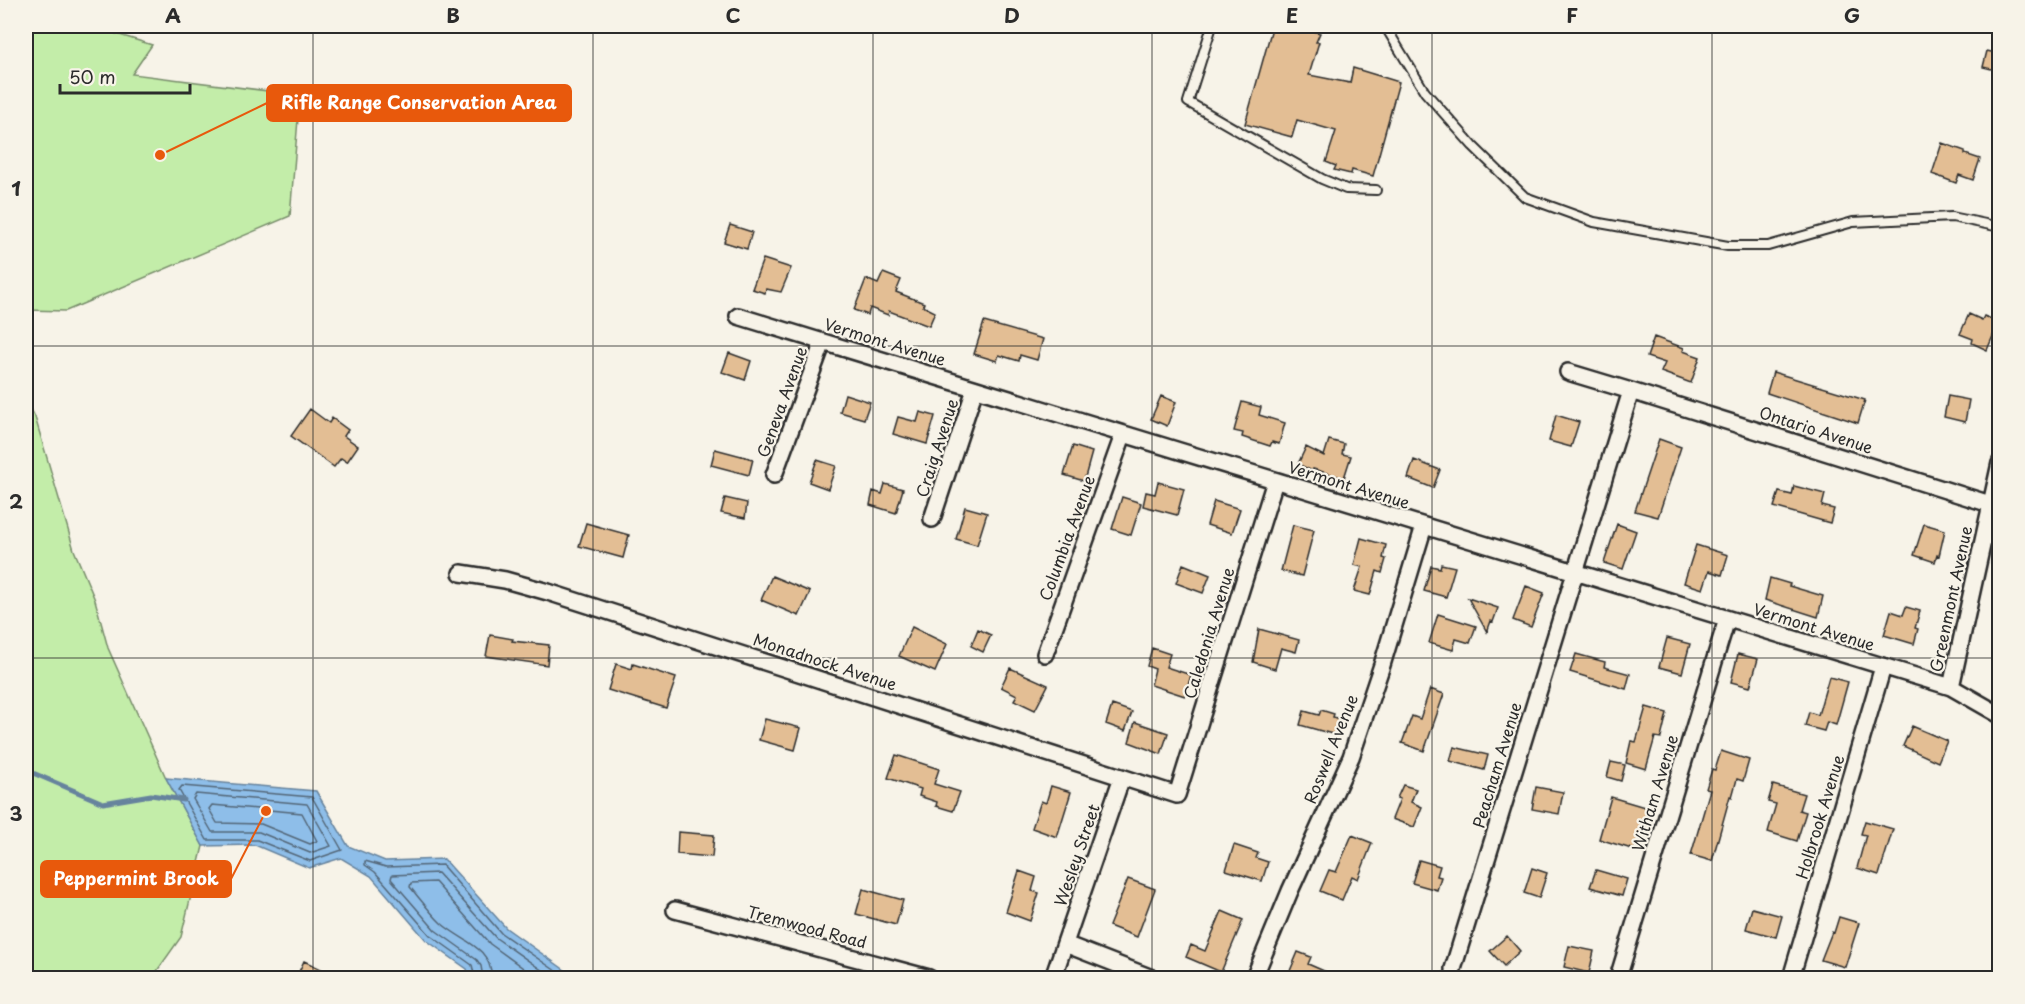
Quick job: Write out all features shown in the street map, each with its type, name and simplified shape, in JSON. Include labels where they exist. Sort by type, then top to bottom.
[{"type":"street","name":"Vermont Avenue","points":[[738,316],[1950,687]]},
{"type":"street","name":"Geneva Avenue","points":[[774,475],[823,342]]},
{"type":"street","name":"Ontario Avenue","points":[[1568,372],[1990,504]]},
{"type":"street","name":"Craig Avenue","points":[[932,519],[975,389]]},
{"type":"street","points":[[1575,572],[1631,391]]},
{"type":"street","name":"Columbia Avenue","points":[[1045,654],[1123,435]]},
{"type":"street","name":"Greenmont Avenue","points":[[2000,463],[1950,687],[2000,716]]},
{"type":"street","name":"Caledonia Avenue","points":[[1177,795],[1275,481]]},
{"type":"street","name":"Roswell Avenue","points":[[1254,978],[1290,891],[1352,757],[1424,526]]},
{"type":"street","name":"Peacham Avenue","points":[[1453,969],[1575,572]]},
{"type":"street","name":"Monadnock Avenue","points":[[461,573],[505,580],[548,592],[1177,795]]},
{"type":"street","name":"Witham Avenue","points":[[1618,978],[1727,619]]},
{"type":"street","name":"Holbrook Avenue","points":[[1791,978],[1883,667]]},
{"type":"street","name":"Wesley Street","points":[[1065,944],[1122,777]]},
{"type":"street","name":"Tremwood Road","points":[[675,910],[929,978]]},
{"type":"street","points":[[1053,978],[1065,944],[1152,978]]},
{"type":"lane","points":[[1212,26],[1188,102],[1322,179],[1346,189],[1376,190]]},
{"type":"lane","points":[[1385,26],[1425,92],[1473,146],[1525,197],[1594,222],[1728,246],[1767,246],[1853,222],[1952,217],[2000,227]]},
{"type":"green space","points":[[26,26],[91,26],[152,45],[132,74],[300,95],[290,216],[66,311],[26,310]]},
{"type":"green space","points":[[26,399],[35,417],[74,550],[95,600],[108,648],[166,778],[203,846],[181,937],[152,978],[26,978]]},
{"type":"water","points":[[166,778],[316,791],[348,846],[385,861],[444,859],[506,928],[576,978],[470,978],[467,969],[426,940],[371,876],[341,858],[309,868],[255,845],[203,846]]},
{"type":"building","points":[[1285,26],[1296,26],[1320,33],[1309,75],[1350,83],[1353,68],[1399,82],[1373,176],[1352,170],[1351,174],[1334,170],[1336,166],[1326,162],[1336,131],[1297,120],[1292,137],[1245,124],[1272,28],[1283,31]]},
{"type":"building","points":[[1987,51],[2000,54],[2000,71],[1983,67]]},
{"type":"building","points":[[1942,143],[1980,159],[1973,180],[1959,175],[1956,183],[1932,174]]},
{"type":"building","points":[[730,225],[752,232],[747,249],[724,242]]},
{"type":"building","points":[[763,259],[791,268],[781,292],[766,289],[765,293],[752,289]]},
{"type":"building","points":[[883,273],[901,280],[896,292],[924,303],[923,306],[935,312],[929,326],[889,311],[888,315],[870,308],[868,315],[854,310],[866,279],[878,284]]},
{"type":"building","points":[[1969,314],[1982,320],[1984,316],[1999,322],[1987,350],[1972,343],[1973,339],[1960,334]]},
{"type":"building","points":[[984,322],[1043,339],[1037,360],[1020,355],[1019,361],[999,355],[997,361],[974,354]]},
{"type":"building","points":[[1654,337],[1684,348],[1683,351],[1700,357],[1691,383],[1661,372],[1665,363],[1647,357]]},
{"type":"building","points":[[729,353],[751,361],[745,380],[722,372]]},
{"type":"building","points":[[1773,372],[1865,400],[1858,423],[1767,393]]},
{"type":"building","points":[[845,394],[870,402],[864,419],[840,412]]},
{"type":"building","points":[[1161,396],[1176,402],[1167,426],[1151,419]]},
{"type":"building","points":[[1948,396],[1969,400],[1965,422],[1944,417]]},
{"type":"building","points":[[1242,402],[1261,407],[1259,415],[1285,423],[1279,444],[1272,442],[1270,446],[1242,437],[1243,433],[1234,431]]},
{"type":"building","points":[[310,409],[329,423],[332,418],[348,430],[344,436],[358,446],[347,462],[341,458],[334,467],[291,436]]},
{"type":"building","points":[[920,412],[935,416],[927,444],[893,434],[898,417],[917,422]]},
{"type":"building","points":[[1556,415],[1579,422],[1571,447],[1549,441]]},
{"type":"building","points":[[1659,439],[1681,447],[1658,517],[1635,511]]},
{"type":"building","points":[[1329,440],[1344,444],[1342,454],[1351,456],[1344,478],[1313,469],[1312,471],[1298,464],[1306,447],[1324,456]]},
{"type":"building","points":[[1073,446],[1092,452],[1084,481],[1064,475]]},
{"type":"building","points":[[715,449],[753,459],[749,475],[711,465]]},
{"type":"building","points":[[817,460],[836,466],[828,489],[809,482]]},
{"type":"building","points":[[1414,460],[1440,470],[1433,488],[1408,478]]},
{"type":"building","points":[[1158,482],[1184,489],[1177,515],[1143,506],[1146,492],[1155,494]]},
{"type":"building","points":[[885,484],[903,489],[896,513],[870,505],[873,491],[882,494]]},
{"type":"building","points":[[1794,486],[1825,494],[1822,506],[1834,509],[1830,523],[1774,507],[1779,492],[1792,495]]},
{"type":"building","points":[[1122,497],[1141,503],[1131,535],[1112,529]]},
{"type":"building","points":[[725,498],[747,503],[745,518],[721,513]]},
{"type":"building","points":[[1214,501],[1240,509],[1232,533],[1207,525]]},
{"type":"building","points":[[965,507],[987,513],[977,545],[956,539]]},
{"type":"building","points":[[586,523],[629,535],[623,558],[579,546]]},
{"type":"building","points":[[1617,524],[1636,531],[1623,569],[1604,563]]},
{"type":"building","points":[[1924,524],[1945,530],[1939,556],[1937,555],[1935,562],[1914,555]]},
{"type":"building","points":[[1293,525],[1314,530],[1302,576],[1281,571]]},
{"type":"building","points":[[1361,538],[1386,545],[1383,558],[1386,559],[1382,573],[1377,571],[1370,595],[1354,591],[1362,567],[1354,565]]},
{"type":"building","points":[[1696,545],[1728,555],[1722,575],[1709,571],[1703,589],[1684,583]]},
{"type":"building","points":[[1183,564],[1210,575],[1203,593],[1176,583]]},
{"type":"building","points":[[1441,564],[1455,567],[1446,597],[1424,591],[1431,566],[1440,568]]},
{"type":"building","points":[[772,576],[810,592],[799,616],[761,600]]},
{"type":"building","points":[[1770,578],[1823,596],[1818,617],[1765,600]]},
{"type":"building","points":[[1526,586],[1544,593],[1531,627],[1513,620]]},
{"type":"building","points":[[1468,598],[1498,608],[1487,632]]},
{"type":"building","points":[[1906,607],[1920,611],[1915,628],[1918,629],[1914,644],[1884,635],[1891,611],[1903,615]]},
{"type":"building","points":[[1438,614],[1476,626],[1470,643],[1456,639],[1453,650],[1429,643]]},
{"type":"building","points":[[912,627],[947,644],[935,672],[899,656]]},
{"type":"building","points":[[978,629],[991,635],[983,652],[971,646]]},
{"type":"building","points":[[1259,629],[1299,640],[1296,652],[1281,648],[1275,669],[1253,662]]},
{"type":"building","points":[[490,635],[513,639],[512,641],[549,645],[547,665],[486,656]]},
{"type":"building","points":[[1667,638],[1690,644],[1682,673],[1659,667]]},
{"type":"building","points":[[1152,648],[1170,654],[1166,667],[1191,675],[1185,696],[1151,685],[1155,669],[1147,666]]},
{"type":"building","points":[[1576,654],[1605,662],[1604,667],[1630,674],[1626,689],[1570,672]]},
{"type":"building","points":[[1738,654],[1758,659],[1750,687],[1731,682]]},
{"type":"building","points":[[616,664],[632,669],[633,664],[676,678],[666,708],[608,690]]},
{"type":"building","points":[[1010,668],[1048,685],[1035,710],[1014,700],[1017,695],[1001,687]]},
{"type":"building","points":[[1829,677],[1848,682],[1836,725],[1827,722],[1824,731],[1805,726],[1809,712],[1818,715]]},
{"type":"building","points":[[1430,689],[1444,694],[1424,751],[1402,743],[1412,716],[1420,719]]},
{"type":"building","points":[[1112,705],[1132,712],[1125,731],[1106,724]]},
{"type":"building","points":[[1646,707],[1667,713],[1661,738],[1655,737],[1646,769],[1626,763],[1631,741],[1636,742]]},
{"type":"building","points":[[1321,710],[1341,719],[1336,735],[1300,725],[1304,711],[1319,715]]},
{"type":"building","points":[[765,719],[801,728],[795,750],[759,740]]},
{"type":"building","points":[[1135,722],[1168,733],[1161,754],[1129,742]]},
{"type":"building","points":[[1912,726],[1947,741],[1938,762],[1903,746]]},
{"type":"building","points":[[1454,747],[1488,755],[1484,770],[1450,761]]},
{"type":"building","points":[[1721,751],[1749,760],[1743,781],[1737,779],[1732,797],[1730,796],[1712,861],[1691,855],[1710,790],[1706,789]]},
{"type":"building","points":[[896,755],[939,769],[934,784],[960,792],[953,811],[936,806],[937,802],[919,796],[921,789],[888,778]]},
{"type":"building","points":[[1611,762],[1625,765],[1621,781],[1607,777]]},
{"type":"building","points":[[1403,785],[1416,789],[1411,802],[1422,807],[1414,827],[1392,819]]},
{"type":"building","points":[[1773,785],[1804,794],[1799,810],[1806,812],[1797,841],[1768,832],[1776,804],[1768,802]]},
{"type":"building","points":[[1051,786],[1071,792],[1057,837],[1032,828],[1041,801],[1046,803]]},
{"type":"building","points":[[1536,787],[1563,792],[1559,814],[1532,809]]},
{"type":"building","points":[[1611,797],[1648,808],[1642,840],[1639,838],[1635,850],[1599,839]]},
{"type":"building","points":[[1865,821],[1893,829],[1879,875],[1857,868],[1866,835],[1861,834]]},
{"type":"building","points":[[678,832],[714,835],[712,857],[677,854]]},
{"type":"building","points":[[1352,835],[1372,843],[1358,879],[1352,876],[1342,900],[1320,891],[1329,870],[1336,872]]},
{"type":"building","points":[[1234,845],[1258,853],[1256,858],[1268,862],[1262,881],[1226,870]]},
{"type":"building","points":[[1419,860],[1440,866],[1437,876],[1441,877],[1437,890],[1412,883]]},
{"type":"building","points":[[1532,868],[1547,873],[1539,898],[1524,893]]},
{"type":"building","points":[[1596,870],[1627,879],[1622,896],[1590,887]]},
{"type":"building","points":[[1019,871],[1036,877],[1032,891],[1039,893],[1030,921],[1006,912]]},
{"type":"building","points":[[1128,879],[1155,889],[1137,937],[1109,926]]},
{"type":"building","points":[[863,889],[903,900],[896,925],[856,914]]},
{"type":"building","points":[[1752,908],[1782,916],[1776,937],[1746,929]]},
{"type":"building","points":[[1222,911],[1243,920],[1221,972],[1186,957],[1191,945],[1205,951]]},
{"type":"building","points":[[1839,917],[1859,923],[1845,967],[1821,960]]},
{"type":"building","points":[[1507,936],[1520,951],[1504,966],[1490,951]]},
{"type":"building","points":[[1569,946],[1594,951],[1589,973],[1564,967]]},
{"type":"building","points":[[1298,952],[1311,957],[1308,964],[1340,978],[1287,978]]},
{"type":"building","points":[[304,961],[340,978],[296,978]]},
{"type":"waterway","points":[[26,770],[103,803],[151,795],[184,800]]},
{"type":"place","name":"Rifle Range Conservation Area","points":[[160,155]]},
{"type":"place","name":"Peppermint Brook","points":[[266,811]]}]
